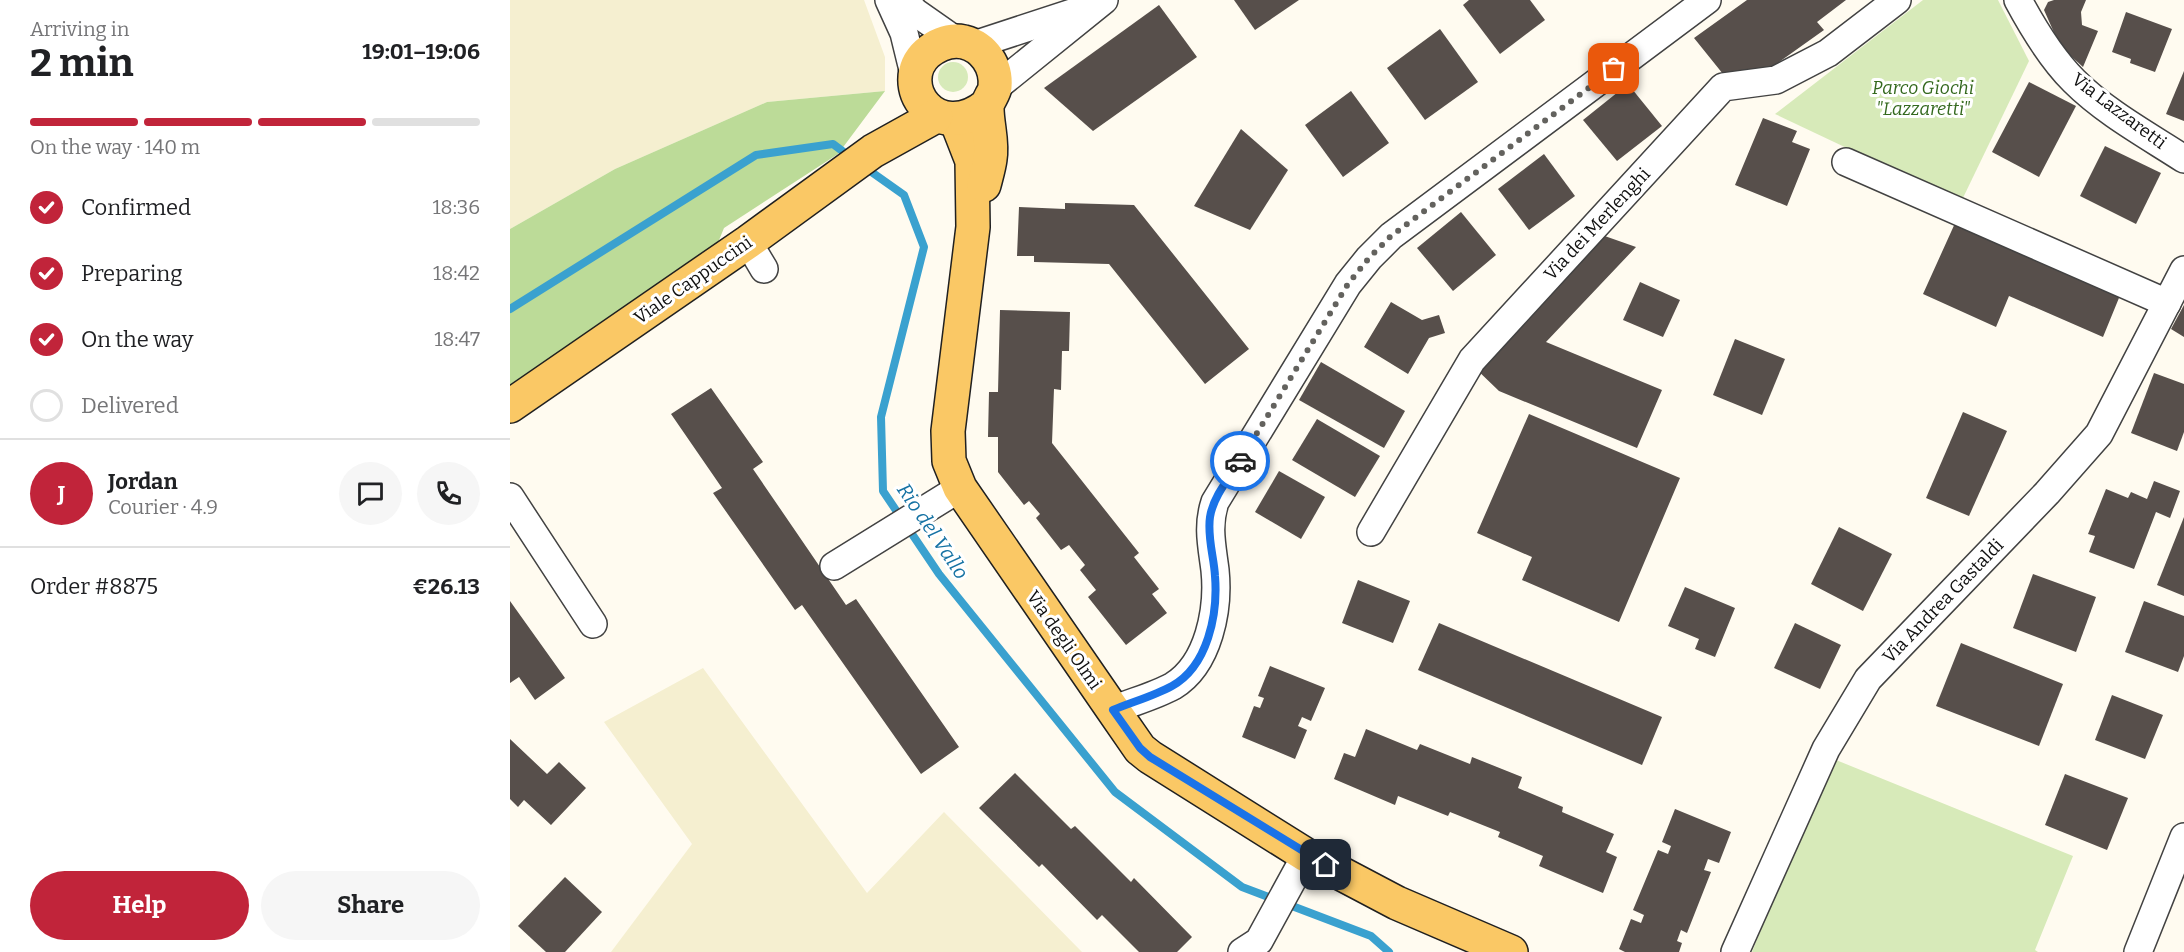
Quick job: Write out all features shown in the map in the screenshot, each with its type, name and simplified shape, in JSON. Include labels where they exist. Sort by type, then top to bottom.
[{"type":"main road","points":[[899,129],[916,83],[921,59],[936,45],[964,42],[987,56],[994,71],[991,97],[973,116],[946,118],[923,104],[916,83]]},
{"type":"main road","name":"Via degli Olmi","points":[[991,97],[991,158],[973,227],[948,431],[949,461],[960,488],[1113,710],[1140,748],[1150,757],[1299,868],[1397,903],[1511,952]]},
{"type":"main road","name":"Via degli Olmi","points":[[946,118],[972,161],[973,227]]},
{"type":"main road","name":"Viale Cappuccini","points":[[510,406],[756,255],[837,178],[899,129],[946,118]]},
{"type":"street","points":[[889,0],[904,33],[916,83]]},
{"type":"street","points":[[904,0],[915,12],[964,42],[1100,3]]},
{"type":"street","points":[[1113,710],[1172,686],[1186,675],[1198,660],[1214,615],[1216,589],[1209,531],[1215,502],[1348,284],[1369,258],[1391,236],[1707,0]]},
{"type":"street","name":"Via dei Merlenghi","points":[[1371,532],[1472,360],[1723,87],[1776,80],[1828,53],[1897,0]]},
{"type":"street","name":"Via Lazzaretti","points":[[2018,0],[2035,32],[2073,80],[2111,110],[2184,159]]},
{"type":"street","points":[[991,97],[1100,3]]},
{"type":"street","points":[[1846,162],[2167,303]]},
{"type":"street","name":"Via Andrea Gastaldi","points":[[1735,952],[1826,749],[1868,679],[2047,493],[2098,434],[2184,270]]},
{"type":"street","points":[[834,566],[960,488]]},
{"type":"street","points":[[510,497],[593,624]]},
{"type":"street","points":[[2140,950],[2184,837]]},
{"type":"street","points":[[1242,952],[1259,941],[1299,868]]},
{"type":"shaded area","points":[[510,0],[864,0],[885,57],[885,91],[767,102],[615,169],[510,229]]},
{"type":"shaded area","points":[[703,668],[867,893],[944,812],[1082,952],[611,952],[692,844],[604,722]]},
{"type":"green space","name":"Parco Giochi \"Lazzaretti\"","points":[[1923,0],[1998,0],[2029,61],[1961,202],[1775,114]]},
{"type":"green space","points":[[953,62],[959,63],[967,71],[967,83],[959,91],[953,92],[947,91],[939,83],[938,77],[939,71],[947,63]]},
{"type":"green space","points":[[885,91],[838,154],[724,228],[715,250],[510,388],[510,229],[615,169],[767,102]]},
{"type":"green space","points":[[1836,760],[2073,856],[2035,950],[2038,952],[1752,952],[1789,859]]},
{"type":"building","points":[[1234,0],[1299,0],[1255,30]]},
{"type":"building","points":[[1469,0],[1530,0],[1545,20],[1500,54],[1463,5]]},
{"type":"building","points":[[1747,0],[1846,0],[1817,22],[1824,30],[1772,67],[1723,74],[1694,38]]},
{"type":"building","points":[[2086,0],[2081,12],[2082,25],[2098,31],[2083,67],[2060,46],[2044,10],[2048,2]]},
{"type":"building","points":[[1159,5],[1197,57],[1093,131],[1044,88]]},
{"type":"building","points":[[2126,12],[2172,29],[2155,72],[2130,63],[2131,59],[2112,52]]},
{"type":"building","points":[[1440,29],[1478,82],[1425,120],[1387,68]]},
{"type":"building","points":[[2184,71],[2184,121],[2166,114]]},
{"type":"building","points":[[2029,82],[2076,106],[2039,177],[1992,152]]},
{"type":"building","points":[[1628,84],[1662,126],[1617,161],[1583,120]]},
{"type":"building","points":[[1351,91],[1389,143],[1343,177],[1305,125]]},
{"type":"building","points":[[1763,118],[1797,131],[1792,142],[1810,149],[1787,206],[1735,185]]},
{"type":"building","points":[[1241,129],[1288,170],[1250,230],[1194,206]]},
{"type":"building","points":[[2105,146],[2161,173],[2136,224],[2080,196]]},
{"type":"building","points":[[1544,154],[1575,196],[1529,230],[1498,189]]},
{"type":"building","points":[[1065,203],[1134,205],[1249,349],[1205,384],[1109,264],[1034,262],[1034,256],[1017,256],[1019,207],[1065,209]]},
{"type":"building","points":[[1461,212],[1496,255],[1453,291],[1417,248]]},
{"type":"building","points":[[1956,221],[2121,293],[2103,337],[2009,296],[1996,327],[1923,294]]},
{"type":"building","points":[[1599,234],[1636,247],[1546,342],[1662,390],[1637,448],[1499,391],[1473,366]]},
{"type":"building","points":[[1640,282],[1680,300],[1663,337],[1623,320]]},
{"type":"building","points":[[1391,302],[1422,320],[1439,315],[1445,333],[1429,338],[1408,374],[1364,347]]},
{"type":"building","points":[[2184,305],[2184,337],[2171,329]]},
{"type":"building","points":[[1000,310],[1070,312],[1069,351],[1062,351],[1061,390],[1054,389],[1052,443],[1139,553],[1134,557],[1159,589],[1152,594],[1167,613],[1126,645],[1088,597],[1096,590],[1080,570],[1085,565],[1069,545],[1061,550],[1036,518],[1040,514],[1029,501],[1024,505],[998,472],[998,437],[988,437],[989,392],[998,392]]},
{"type":"building","points":[[1735,339],[1785,359],[1762,415],[1713,395]]},
{"type":"building","points":[[1321,362],[1405,411],[1384,448],[1299,400]]},
{"type":"building","points":[[2154,373],[2184,384],[2184,432],[2177,451],[2131,433]]},
{"type":"building","points":[[711,388],[763,462],[753,469],[846,605],[856,599],[959,747],[921,774],[802,605],[795,610],[713,493],[722,488],[671,414]]},
{"type":"building","points":[[1963,412],[2007,431],[1969,516],[1926,498]]},
{"type":"building","points":[[1529,414],[1680,478],[1619,622],[1522,580],[1532,557],[1477,533]]},
{"type":"building","points":[[1317,419],[1380,456],[1355,497],[1292,460]]},
{"type":"building","points":[[1279,471],[1325,497],[1301,539],[1255,512]]},
{"type":"building","points":[[2154,481],[2180,491],[2170,518],[2156,512],[2134,569],[2089,552],[2095,536],[2088,534],[2106,489],[2128,498],[2131,492],[2147,499]]},
{"type":"building","points":[[2184,517],[2184,596],[2157,585]]},
{"type":"building","points":[[1839,527],[1892,554],[1863,611],[1811,584]]},
{"type":"building","points":[[2033,574],[2096,597],[2076,652],[2013,628]]},
{"type":"building","points":[[1358,580],[1410,601],[1393,643],[1342,623]]},
{"type":"building","points":[[1685,587],[1735,608],[1715,657],[1695,649],[1699,639],[1668,626]]},
{"type":"building","points":[[510,601],[565,678],[535,700],[519,677],[510,683]]},
{"type":"building","points":[[2144,601],[2184,616],[2184,656],[2178,672],[2125,652]]},
{"type":"building","points":[[1439,623],[1662,717],[1642,765],[1418,670]]},
{"type":"building","points":[[1795,623],[1841,645],[1820,689],[1774,668]]},
{"type":"building","points":[[1961,643],[2063,684],[2039,746],[1936,706]]},
{"type":"building","points":[[1270,666],[1325,688],[1311,721],[1302,717],[1298,726],[1307,730],[1295,759],[1242,737],[1254,706],[1260,708],[1264,698],[1258,696]]},
{"type":"building","points":[[2112,695],[2163,715],[2145,759],[2095,740]]},
{"type":"building","points":[[1366,729],[1417,750],[1420,744],[1470,764],[1472,757],[1522,777],[1518,788],[1563,807],[1562,812],[1614,834],[1606,852],[1617,857],[1603,893],[1539,866],[1543,856],[1498,837],[1500,832],[1450,812],[1448,816],[1398,796],[1395,805],[1334,779],[1344,753],[1355,757]]},
{"type":"building","points":[[510,739],[547,774],[559,762],[586,788],[551,825],[524,800],[518,807],[510,799]]},
{"type":"building","points":[[1015,773],[1071,829],[1075,826],[1131,882],[1134,878],[1192,937],[1177,952],[1139,952],[1102,915],[1097,920],[1042,864],[1039,867],[979,808]]},
{"type":"building","points":[[2065,774],[2128,798],[2107,850],[2045,825]]},
{"type":"building","points":[[1675,809],[1731,832],[1719,863],[1708,859],[1704,870],[1711,872],[1687,933],[1681,930],[1677,941],[1682,943],[1679,952],[1625,952],[1619,949],[1631,919],[1641,923],[1644,915],[1633,910],[1658,850],[1668,854],[1671,846],[1662,842]]},
{"type":"building","points":[[565,877],[602,912],[565,952],[546,952],[518,926]]},
{"type":"waterway","name":"Rio del Vallo","points":[[510,309],[756,155],[833,144],[853,159]]},
{"type":"waterway","name":"Rio del Vallo","points":[[863,166],[904,195],[924,247],[881,417],[883,491],[939,574],[1115,792],[1242,887],[1371,936],[1389,952]]},
{"type":"way so far","points":[[1240,461],[1348,284],[1369,258],[1391,236],[1614,69]]},
{"type":"route","points":[[1240,461],[1215,502],[1210,516],[1209,531],[1216,589],[1214,615],[1198,660],[1186,675],[1172,686],[1113,710],[1140,748],[1150,757],[1306,855],[1326,865]]}]
